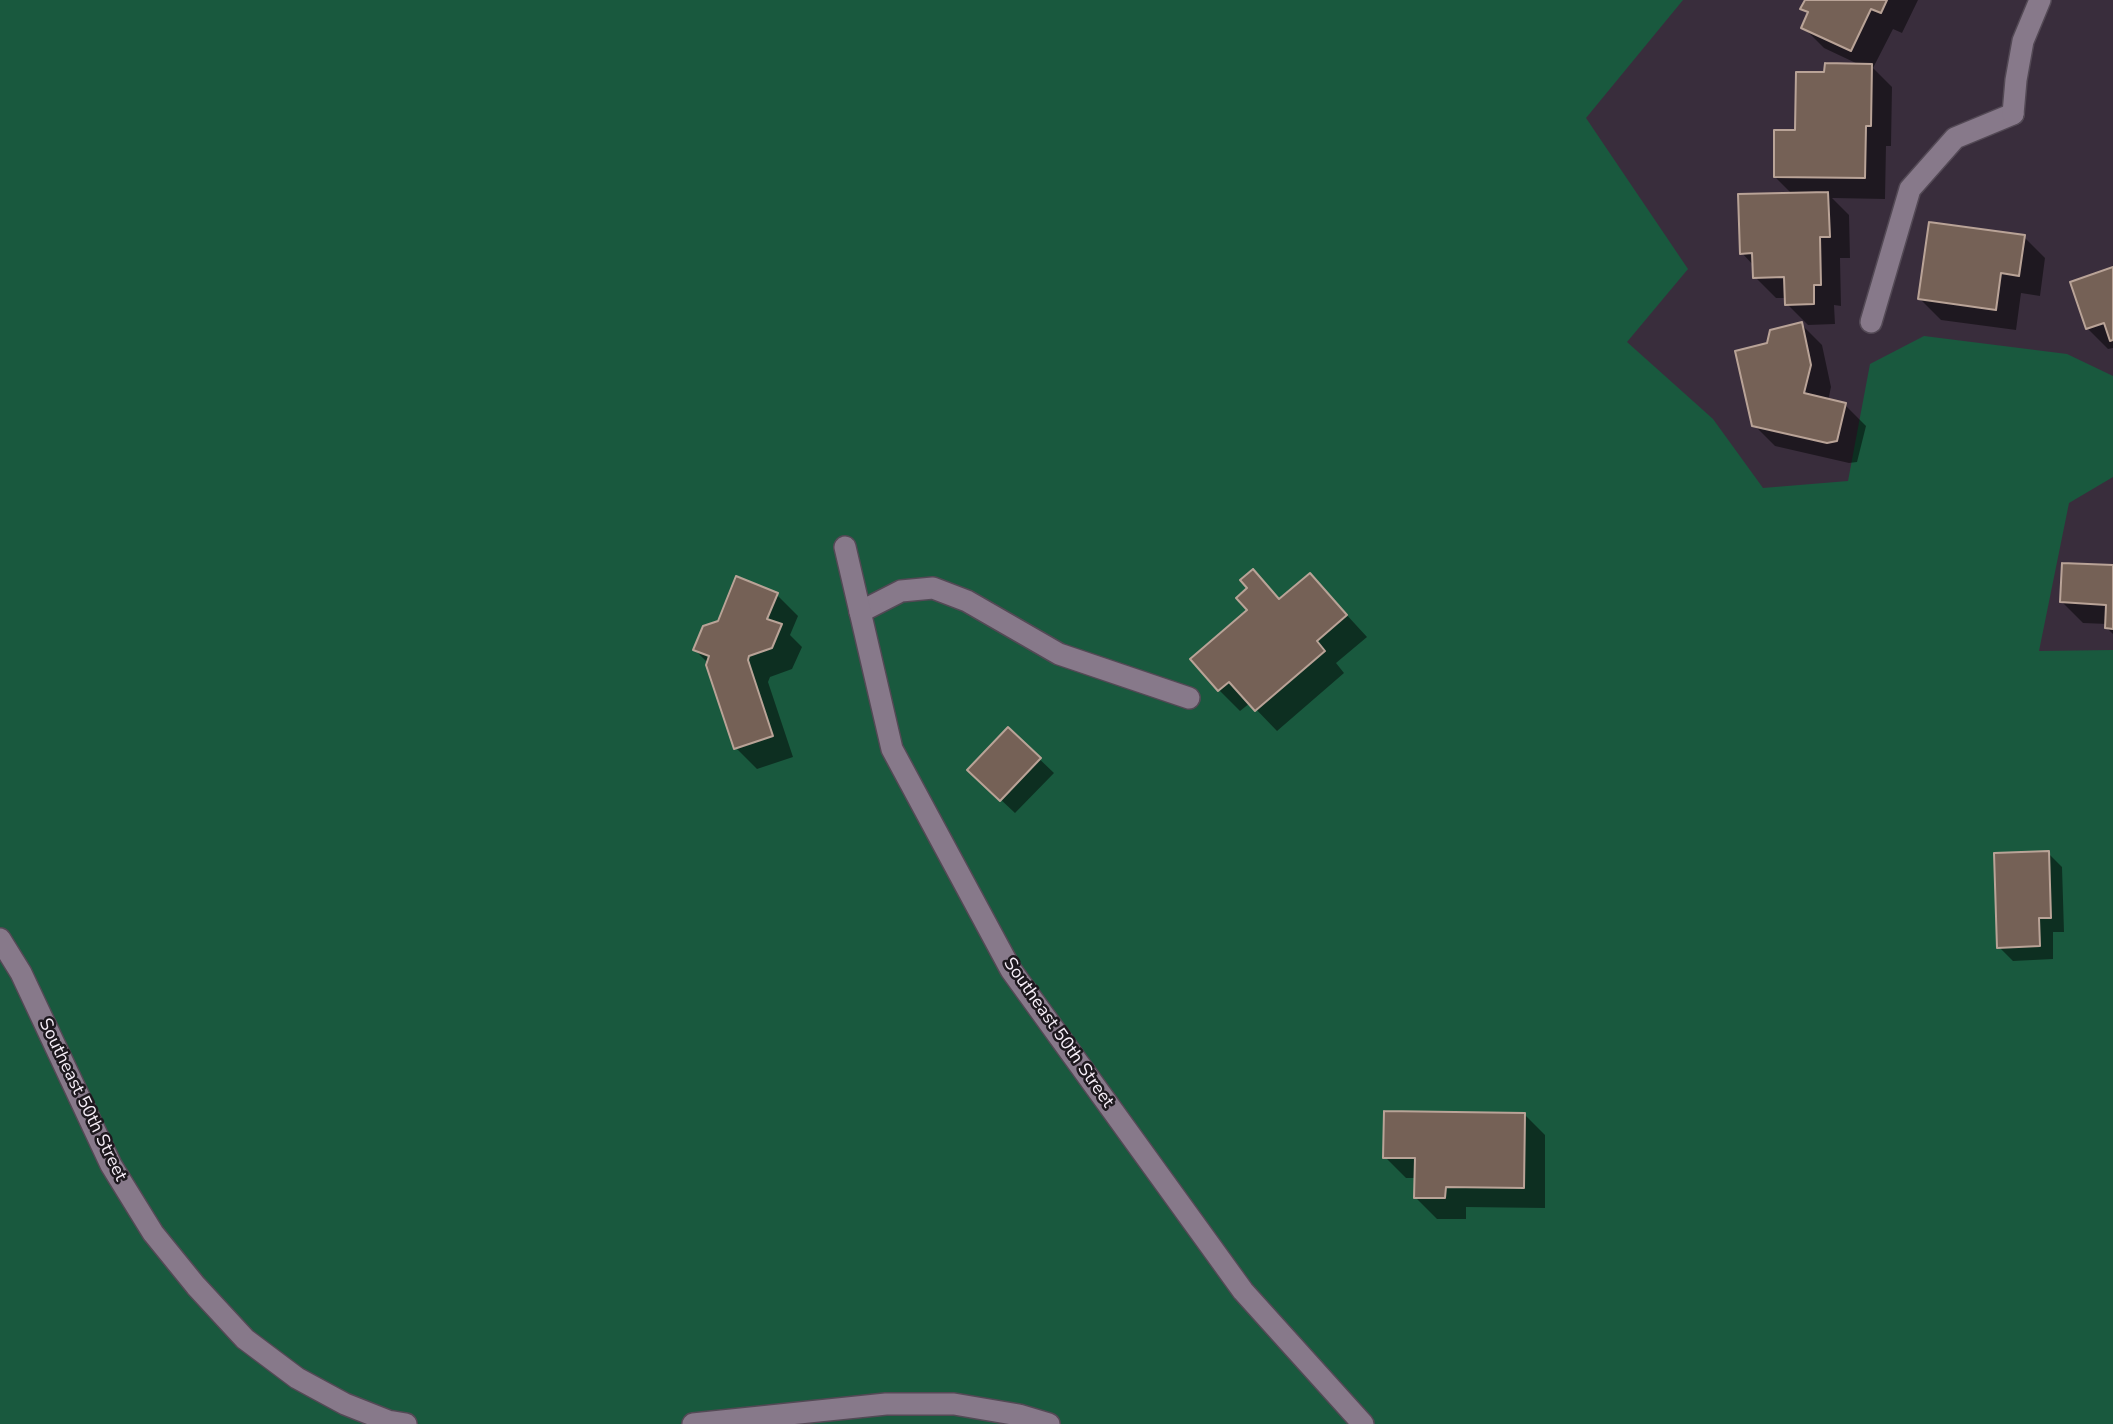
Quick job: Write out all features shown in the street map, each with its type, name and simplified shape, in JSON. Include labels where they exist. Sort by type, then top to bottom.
[{"type":"street","points":[[1871,322],[1910,189],[1955,138],[2013,114],[2023,41],[2040,0]]},
{"type":"street","name":"Southeast 50th Street","points":[[845,547],[892,749],[1011,970],[1243,1291],[1363,1424]]},
{"type":"street","points":[[860,612],[901,591],[933,588],[967,601],[1059,654],[1189,698]]},
{"type":"street","name":"Southeast 50th Street","points":[[0,939],[21,973],[111,1165],[153,1233],[196,1286],[245,1339],[297,1378],[345,1404],[388,1421],[405,1424]]},
{"type":"street","points":[[693,1424],[886,1404],[954,1404],[1019,1415],[1049,1424]]},
{"type":"green space","points":[[0,0],[1683,0],[1586,118],[1688,269],[1627,342],[1713,419],[1763,488],[1848,481],[1870,364],[1924,336],[2067,354],[2113,376],[2113,477],[2069,503],[2039,651],[2113,650],[2113,1424],[0,1424]]},
{"type":"building","points":[[1805,0],[1887,0],[1881,13],[1871,9],[1851,51],[1801,28],[1808,12],[1800,9]]},
{"type":"building","points":[[1825,63],[1872,64],[1871,126],[1866,126],[1865,178],[1774,177],[1774,130],[1795,130],[1796,72],[1824,72]]},
{"type":"building","points":[[1828,192],[1830,237],[1820,237],[1821,285],[1814,285],[1814,304],[1785,305],[1784,277],[1753,278],[1752,253],[1740,254],[1738,194]]},
{"type":"building","points":[[1929,222],[2025,235],[2019,276],[2001,273],[1996,310],[1918,299]]},
{"type":"building","points":[[2113,267],[2113,340],[2110,341],[2104,323],[2086,329],[2070,282]]},
{"type":"building","points":[[1802,322],[1811,365],[1804,393],[1846,403],[1837,441],[1827,443],[1752,426],[1735,351],[1767,343],[1770,330]]},
{"type":"building","points":[[2062,563],[2113,565],[2113,629],[2105,628],[2106,605],[2060,602]]},
{"type":"building","points":[[1253,569],[1279,599],[1310,573],[1347,615],[1317,641],[1325,651],[1255,711],[1229,682],[1218,691],[1190,659],[1247,610],[1236,598],[1247,588],[1240,580]]},
{"type":"building","points":[[736,576],[778,593],[767,619],[782,624],[772,648],[749,656],[748,660],[773,736],[734,749],[706,665],[709,656],[693,650],[703,626],[718,621]]},
{"type":"building","points":[[1008,727],[1041,758],[1000,801],[967,770]]},
{"type":"building","points":[[2049,851],[2051,918],[2039,918],[2040,946],[1997,948],[1994,853]]},
{"type":"building","points":[[1384,1111],[1525,1113],[1524,1188],[1446,1187],[1445,1198],[1414,1198],[1415,1158],[1383,1158]]}]
